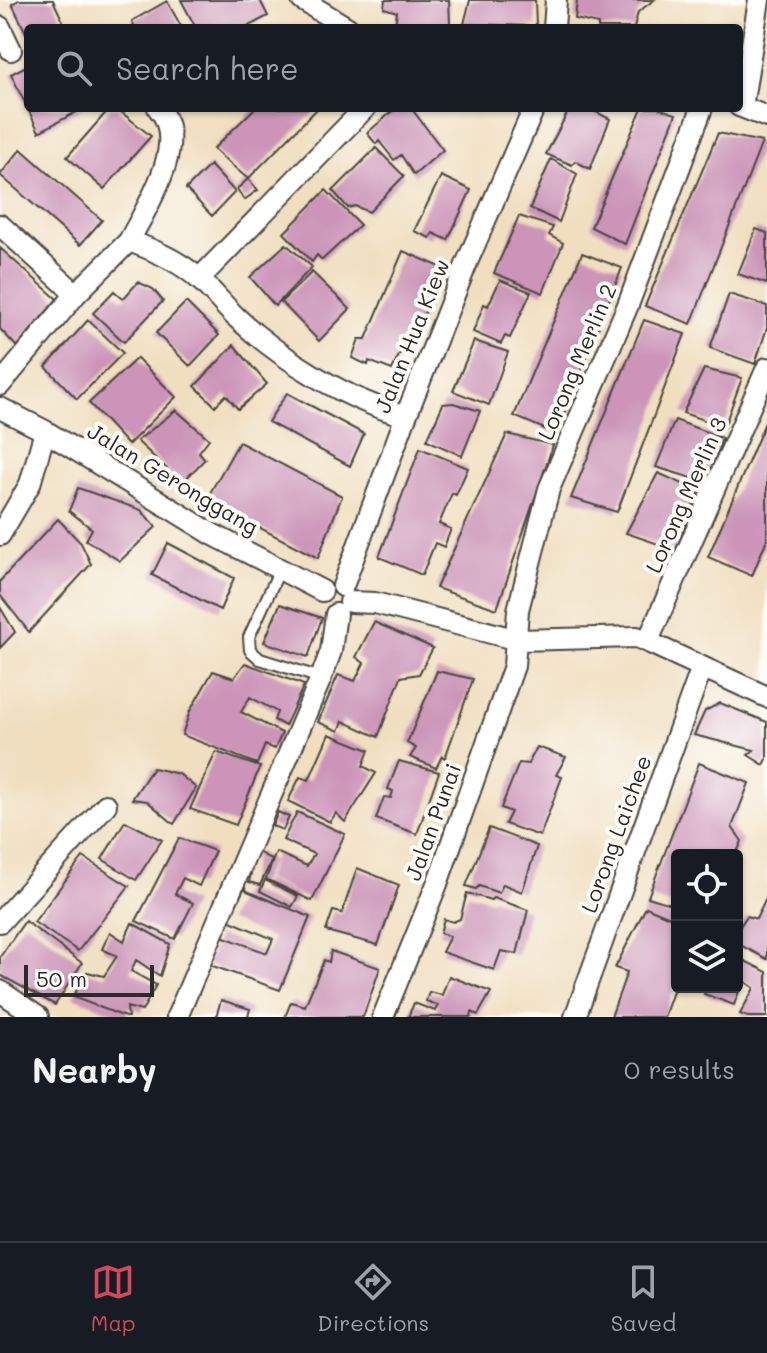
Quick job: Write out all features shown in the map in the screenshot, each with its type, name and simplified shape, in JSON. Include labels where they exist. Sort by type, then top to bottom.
[{"type":"street","points":[[302,0],[341,24]]},
{"type":"street","points":[[554,24],[556,0]]},
{"type":"street","points":[[743,94],[759,0]]},
{"type":"street","points":[[0,27],[11,50]]},
{"type":"street","points":[[743,107],[767,117]]},
{"type":"street","points":[[0,385],[76,294],[129,241],[161,177],[171,140],[167,120],[161,112]]},
{"type":"street","points":[[199,279],[361,112]]},
{"type":"street","name":"Jalan Hua Kiew","points":[[177,1017],[321,678],[343,601],[406,416],[468,260],[532,112]]},
{"type":"street","name":"Lorong Merlin 2","points":[[518,640],[518,610],[549,489],[628,305],[700,112]]},
{"type":"street","points":[[0,225],[76,294]]},
{"type":"street","points":[[129,241],[179,263],[237,318],[279,352],[351,396],[406,416]]},
{"type":"street","name":"Lorong Merlin 3","points":[[648,641],[767,368]]},
{"type":"street","name":"Jalan Geronggang","points":[[0,408],[45,431],[212,534],[322,591],[319,600],[323,609],[343,601]]},
{"type":"street","points":[[0,535],[30,484],[45,431]]},
{"type":"street","points":[[343,601],[375,603],[518,640],[626,637],[648,641],[767,697]]},
{"type":"street","name":"Jalan Punai","points":[[383,1017],[447,855],[514,666],[518,640]]},
{"type":"street","name":"Lorong Laichee","points":[[575,1017],[702,667]]},
{"type":"street","points":[[0,922],[106,805]]},
{"type":"street","points":[[0,991],[38,1017]]},
{"type":"lane","points":[[280,569],[249,637],[250,650],[260,659],[321,678]]},
{"type":"building","points":[[19,0],[53,0],[64,24],[24,24],[24,29],[12,4]]},
{"type":"building","points":[[181,0],[260,0],[268,16],[253,24],[194,24]]},
{"type":"building","points":[[385,0],[449,0],[450,24],[395,24],[397,12],[384,8]]},
{"type":"building","points":[[470,0],[535,0],[536,24],[464,24]]},
{"type":"building","points":[[577,0],[654,0],[638,12],[635,24],[598,24],[575,19]]},
{"type":"building","points":[[167,1],[180,24],[133,24],[132,21]]},
{"type":"building","points":[[24,67],[24,101],[11,74]]},
{"type":"building","points":[[29,112],[76,112],[39,132]]},
{"type":"building","points":[[106,112],[121,112],[151,136],[104,189],[67,157]]},
{"type":"building","points":[[251,112],[314,112],[248,179],[213,149]]},
{"type":"building","points":[[391,112],[414,112],[443,150],[414,175],[401,155],[394,160],[379,141],[376,144],[367,133]]},
{"type":"building","points":[[568,112],[596,112],[610,119],[590,169],[575,161],[572,165],[546,154]]},
{"type":"building","points":[[640,112],[676,114],[625,244],[591,227]]},
{"type":"building","points":[[718,133],[762,142],[691,324],[645,306]]},
{"type":"building","points":[[376,148],[404,176],[369,212],[355,206],[348,208],[333,191]]},
{"type":"building","points":[[21,149],[102,220],[80,245],[0,175]]},
{"type":"building","points":[[551,159],[577,174],[559,222],[530,208]]},
{"type":"building","points":[[210,165],[235,192],[212,216],[186,189]]},
{"type":"building","points":[[441,176],[471,190],[448,240],[433,233],[430,238],[414,231]]},
{"type":"building","points":[[248,179],[258,190],[244,200],[237,189]]},
{"type":"building","points":[[326,190],[360,225],[322,260],[317,255],[312,262],[284,233]]},
{"type":"building","points":[[519,216],[553,227],[549,235],[563,243],[543,293],[494,273]]},
{"type":"building","points":[[756,229],[767,233],[767,284],[738,274]]},
{"type":"building","points":[[286,244],[312,267],[275,306],[250,277]]},
{"type":"building","points":[[0,248],[57,299],[17,347],[0,329]]},
{"type":"building","points":[[403,251],[443,268],[408,353],[401,351],[392,370],[352,358],[359,339],[366,339]]},
{"type":"building","points":[[582,253],[622,268],[556,434],[514,416]]},
{"type":"building","points":[[312,272],[350,309],[319,341],[281,302]]},
{"type":"building","points":[[500,280],[531,292],[510,338],[505,336],[501,344],[473,332],[484,304],[488,306]]},
{"type":"building","points":[[138,282],[153,289],[163,301],[124,342],[93,313],[114,291],[123,299]]},
{"type":"building","points":[[729,294],[767,306],[767,328],[755,364],[710,348]]},
{"type":"building","points":[[186,302],[219,335],[190,366],[156,333]]},
{"type":"building","points":[[88,320],[123,353],[77,399],[46,367]]},
{"type":"building","points":[[644,320],[685,334],[617,512],[571,498]]},
{"type":"building","points":[[474,341],[508,352],[489,405],[453,391]]},
{"type":"building","points":[[234,345],[267,384],[238,409],[226,395],[215,406],[195,386]]},
{"type":"building","points":[[137,358],[176,397],[128,445],[89,403]]},
{"type":"building","points":[[704,369],[742,378],[724,427],[683,413]]},
{"type":"building","points":[[287,393],[364,434],[350,466],[268,422]]},
{"type":"building","points":[[453,403],[480,411],[462,456],[427,440],[443,404]]},
{"type":"building","points":[[176,410],[209,439],[199,452],[205,459],[182,483],[137,441]]},
{"type":"building","points":[[767,418],[767,539],[752,576],[708,557]]},
{"type":"building","points":[[675,420],[722,438],[708,483],[656,467]]},
{"type":"building","points":[[507,434],[553,445],[497,609],[436,588]]},
{"type":"building","points":[[239,442],[342,496],[318,558],[206,500]]},
{"type":"building","points":[[420,448],[468,468],[456,495],[452,493],[439,524],[451,529],[444,547],[435,543],[422,575],[379,557]]},
{"type":"building","points":[[658,473],[699,491],[676,550],[626,533]]},
{"type":"building","points":[[78,488],[141,510],[156,527],[120,561],[86,540],[92,529],[69,511]]},
{"type":"building","points":[[58,519],[81,543],[91,564],[29,632],[0,595],[0,581]]},
{"type":"building","points":[[168,543],[234,578],[220,610],[152,575]]},
{"type":"building","points":[[280,604],[322,618],[308,657],[264,642]]},
{"type":"building","points":[[0,607],[15,632],[0,648]]},
{"type":"building","points":[[374,622],[433,648],[419,674],[401,677],[378,737],[343,721],[339,731],[318,722],[338,675],[355,681],[364,663],[356,657]]},
{"type":"building","points":[[245,663],[304,685],[285,726],[274,720],[277,712],[250,697],[241,712],[282,733],[275,749],[265,745],[257,764],[182,735],[190,711],[213,671],[234,678]]},
{"type":"building","points":[[437,671],[473,679],[445,758],[442,756],[436,768],[410,757],[416,748],[407,743]]},
{"type":"building","points":[[720,703],[767,722],[767,759],[764,765],[748,755],[754,750],[694,735],[705,711]]},
{"type":"building","points":[[329,734],[369,750],[363,766],[376,773],[345,822],[336,813],[330,822],[288,801],[300,777],[309,780]]},
{"type":"building","points":[[537,747],[566,757],[556,775],[562,777],[540,836],[505,824],[511,812],[501,808],[519,763],[528,764]]},
{"type":"building","points":[[216,752],[260,767],[236,825],[190,809]]},
{"type":"building","points":[[399,761],[439,772],[417,834],[376,819],[384,797],[391,798],[393,791],[388,789]]},
{"type":"building","points":[[699,763],[749,783],[732,827],[742,841],[739,849],[671,849],[671,904],[648,897]]},
{"type":"building","points":[[153,768],[179,774],[196,788],[174,824],[147,801],[132,799]]},
{"type":"building","points":[[278,812],[289,817],[283,830],[272,826]]},
{"type":"building","points":[[297,812],[345,834],[312,901],[266,879],[276,852],[307,866],[314,854],[283,840]]},
{"type":"building","points":[[125,821],[162,840],[136,880],[102,859]]},
{"type":"building","points":[[489,828],[537,846],[522,892],[503,884],[499,893],[479,886],[476,889],[466,886]]},
{"type":"building","points":[[179,838],[215,851],[199,886],[183,878],[175,894],[193,903],[175,939],[136,921]]},
{"type":"building","points":[[256,851],[272,860],[260,885],[249,882]]},
{"type":"building","points":[[83,857],[129,886],[78,951],[34,922]]},
{"type":"building","points":[[357,868],[399,885],[378,945],[326,931],[333,911],[342,913]]},
{"type":"building","points":[[265,880],[298,896],[292,907],[260,891]]},
{"type":"building","points":[[245,887],[247,891],[310,917],[280,990],[207,964],[219,935],[267,953],[273,939],[228,920]]},
{"type":"building","points":[[467,893],[528,910],[517,954],[501,951],[494,970],[442,952],[450,936],[440,933],[444,919],[453,922],[460,919]]},
{"type":"building","points":[[767,897],[767,959],[743,947],[743,922],[747,916],[756,919]]},
{"type":"building","points":[[646,907],[671,917],[673,993],[664,1017],[611,1017],[627,972],[615,968]]},
{"type":"building","points":[[25,921],[82,963],[55,1005],[0,975],[0,957]]},
{"type":"building","points":[[132,923],[170,944],[160,976],[136,960],[131,971],[156,985],[142,1011],[127,1007],[128,1017],[125,1017],[73,997],[87,972],[104,976],[117,956],[102,949],[110,932],[124,941]]},
{"type":"building","points":[[331,951],[380,968],[363,1017],[285,1017],[291,1002],[305,1006],[324,960],[329,962]]},
{"type":"building","points":[[743,960],[767,972],[767,1017],[740,1014],[754,988],[743,980]]},
{"type":"building","points":[[449,976],[491,992],[478,1015],[472,1012],[471,1017],[408,1017],[414,1003],[435,1011],[438,1005],[426,1001],[429,992],[442,995]]},
{"type":"building","points":[[705,993],[738,993],[734,1005]]},
{"type":"building","points":[[221,1000],[250,1009],[248,1017],[216,1017]]}]
